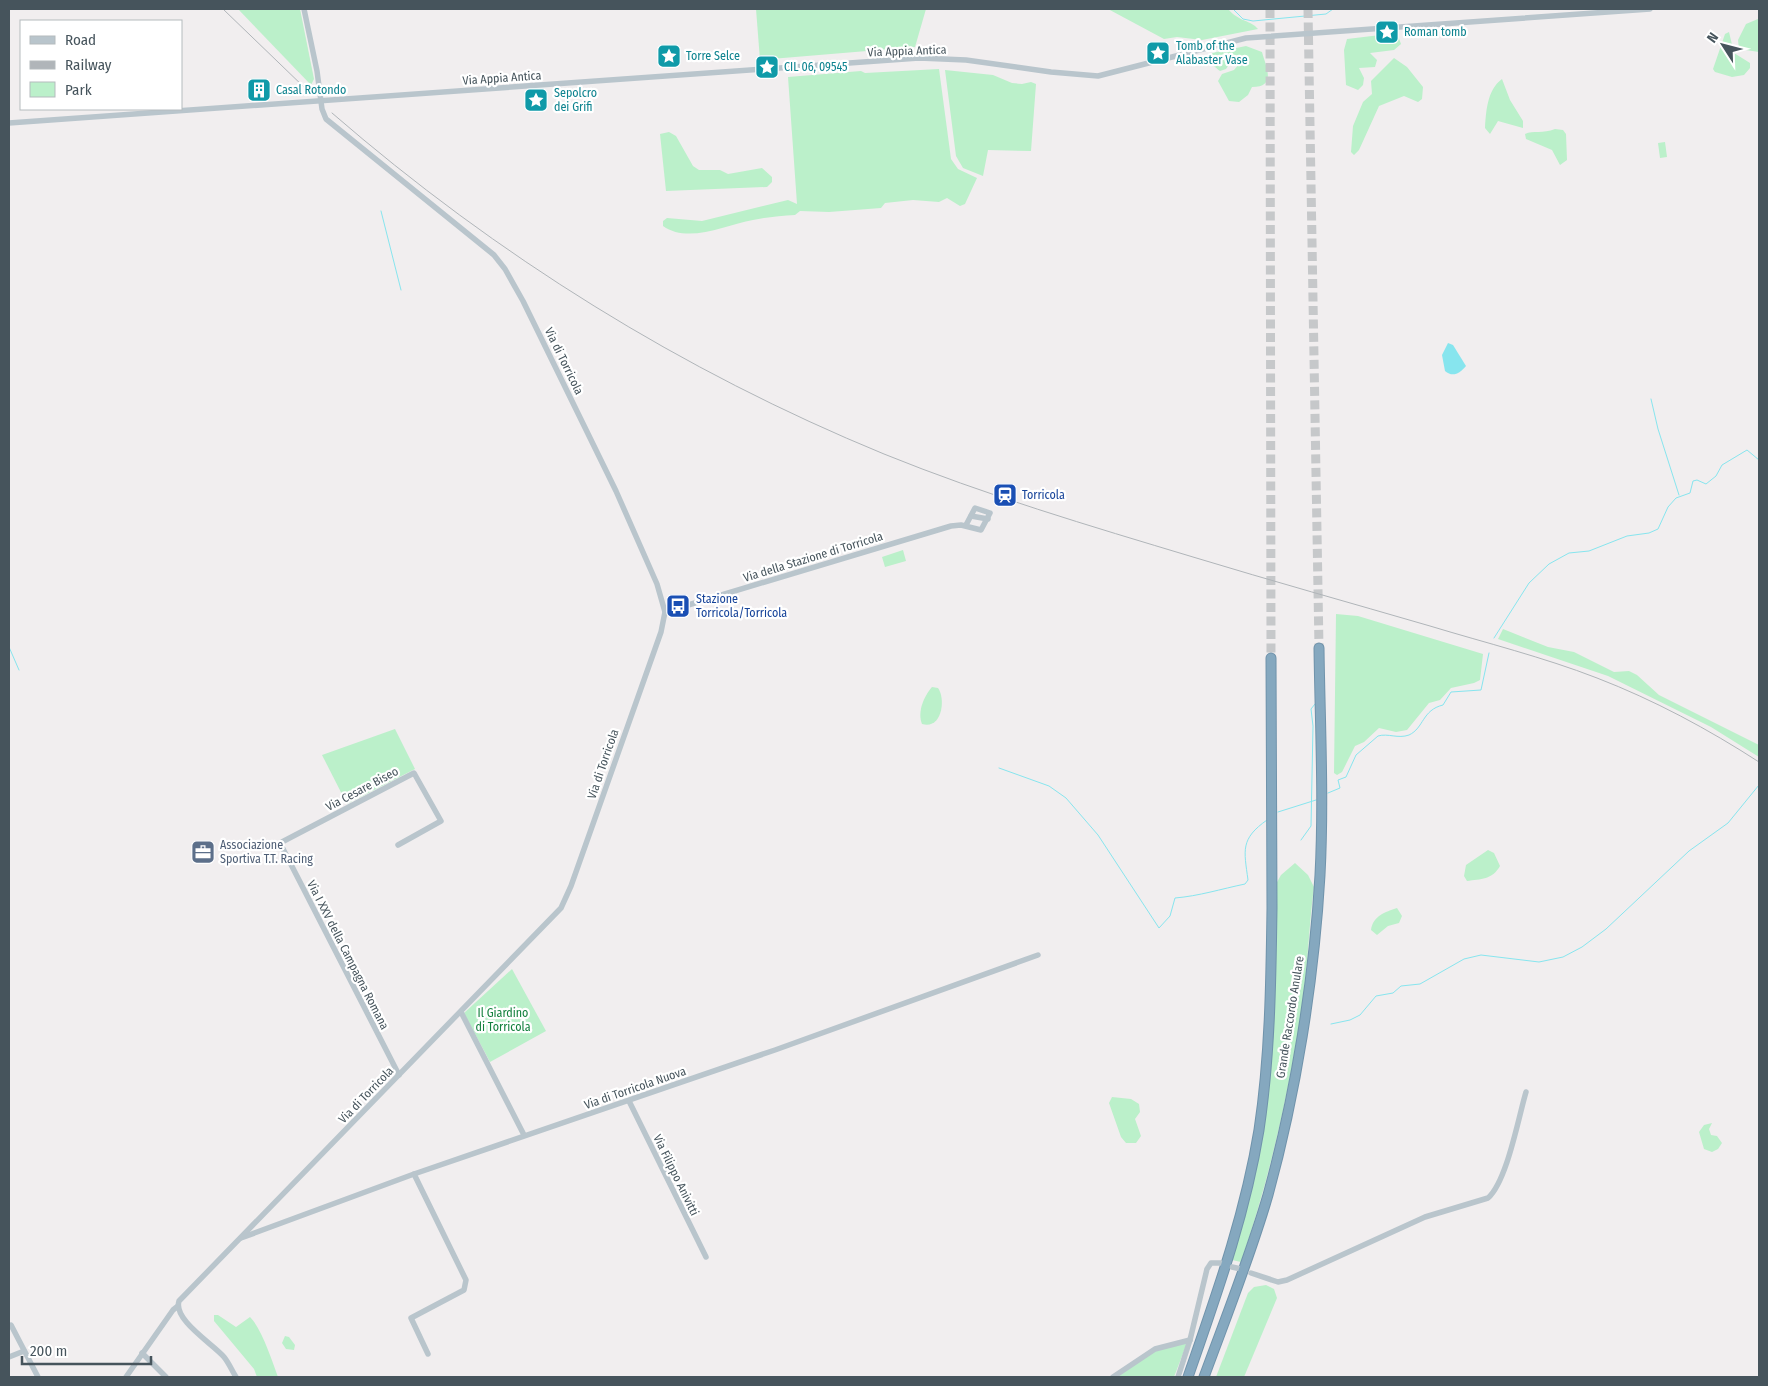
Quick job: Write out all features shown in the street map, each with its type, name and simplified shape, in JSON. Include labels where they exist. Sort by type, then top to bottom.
[{"type":"highway","name":"Grande Raccordo Anulare","points":[[1204,1377],[1267,1197],[1279,1153],[1300,1044],[1310,973],[1320,873],[1319,648]]},
{"type":"highway","name":"Grande Raccordo Anulare","points":[[1188,1377],[1226,1268],[1241,1213],[1255,1150],[1265,1084],[1271,982],[1271,658]]},
{"type":"street","name":"Via di Torricola","points":[[126,1377],[186,1293],[548,923],[565,899],[661,632],[665,612],[659,589],[621,501],[523,301],[503,265],[478,241],[332,125],[323,114],[317,71],[304,9]]},
{"type":"street","name":"Via Appia Antica","points":[[9,122],[321,102],[919,58],[966,60],[1051,72],[1098,76],[1246,38],[1650,9]]},
{"type":"street","name":"Via della Stazione di Torricola","points":[[665,612],[951,526],[966,525],[981,530],[990,514],[975,508],[966,525]]},
{"type":"street","name":"Via Cesare Biseo","points":[[280,843],[414,773],[441,821],[398,845]]},
{"type":"street","name":"Via I XXV della Campagna Romana","points":[[280,843],[399,1075]]},
{"type":"street","name":"Via di Torricola Nuova","points":[[240,1239],[414,1174],[524,1135],[629,1101],[1038,955]]},
{"type":"street","points":[[461,1012],[524,1135]]},
{"type":"street","points":[[1251,1273],[1278,1282],[1286,1280],[1425,1217],[1488,1198],[1494,1193],[1502,1175],[1526,1092]]},
{"type":"street","name":"Via Filippo Anivitti","points":[[629,1101],[706,1257]]},
{"type":"street","points":[[414,1174],[466,1283],[461,1292],[411,1318],[428,1354]]},
{"type":"street","points":[[1178,1377],[1190,1340],[1207,1267],[1213,1262],[1221,1263]]},
{"type":"street","points":[[1232,1267],[1241,1270]]},
{"type":"street","points":[[178,1306],[179,1312],[185,1321],[224,1357],[236,1377]]},
{"type":"street","points":[[11,1325],[38,1377]]},
{"type":"street","points":[[1113,1377],[1157,1348],[1190,1340]]},
{"type":"street","points":[[9,1357],[24,1351]]},
{"type":"street","points":[[142,1353],[166,1377]]},
{"type":"green space","points":[[238,9],[300,9],[314,79],[311,85]]},
{"type":"green space","points":[[756,9],[926,9],[915,47],[760,60]]},
{"type":"green space","points":[[1108,9],[1228,9],[1258,29],[1202,40],[1177,37],[1164,39]]},
{"type":"green space","points":[[1758,19],[1759,52],[1739,49],[1738,40],[1746,24]]},
{"type":"green space","points":[[1729,32],[1734,53],[1750,63],[1750,68],[1744,75],[1732,77],[1715,72],[1713,69],[1725,34]]},
{"type":"green space","points":[[1397,33],[1401,44],[1394,50],[1370,53],[1377,60],[1375,67],[1359,68],[1364,78],[1363,85],[1358,90],[1346,85],[1344,50],[1347,39]]},
{"type":"green space","points":[[1246,46],[1262,52],[1268,75],[1267,80],[1265,84],[1252,87],[1248,95],[1239,102],[1229,101],[1218,81],[1222,74],[1234,70],[1239,64],[1236,61],[1231,62],[1226,69],[1220,71],[1212,64],[1211,56],[1212,53]]},
{"type":"green space","points":[[1394,58],[1407,67],[1423,87],[1422,99],[1418,102],[1404,96],[1379,106],[1359,150],[1354,155],[1351,152],[1353,126],[1363,102],[1372,94],[1371,81]]},
{"type":"green space","points":[[939,69],[951,159],[958,169],[977,178],[965,204],[960,206],[947,198],[939,202],[913,200],[885,203],[881,208],[829,212],[800,211],[795,215],[758,219],[707,232],[695,233],[673,231],[663,226],[663,221],[667,218],[702,221],[788,200],[797,204],[788,77],[861,71],[865,73]]},
{"type":"green space","points":[[945,70],[993,75],[1012,83],[1022,84],[1031,82],[1036,84],[1031,151],[988,150],[983,176],[963,168],[956,156]]},
{"type":"green space","points":[[1502,79],[1510,100],[1523,121],[1523,128],[1498,121],[1490,134],[1485,128],[1488,102],[1493,89]]},
{"type":"green space","points":[[1555,129],[1563,130],[1566,134],[1567,160],[1560,165],[1552,150],[1526,139],[1525,134]]},
{"type":"green space","points":[[669,132],[676,136],[693,166],[699,170],[720,170],[728,174],[762,168],[772,177],[772,182],[767,187],[666,191],[660,134]]},
{"type":"green space","points":[[1665,142],[1667,157],[1660,158],[1658,143]]},
{"type":"green space","points":[[903,550],[906,561],[885,567],[882,557]]},
{"type":"green space","points":[[1336,614],[1358,616],[1483,654],[1480,680],[1451,688],[1440,700],[1429,703],[1407,730],[1396,732],[1379,728],[1364,742],[1355,746],[1342,772],[1337,775],[1334,773]]},
{"type":"green space","points":[[1503,629],[1548,647],[1574,652],[1614,672],[1629,671],[1637,675],[1659,695],[1759,745],[1759,757],[1711,727],[1608,676],[1498,639]]},
{"type":"green space","points":[[932,687],[938,688],[940,693],[942,699],[941,712],[934,722],[929,725],[922,724],[920,714],[922,704]]},
{"type":"green space","points":[[395,729],[415,769],[347,804],[322,755]]},
{"type":"green space","points":[[1488,850],[1494,853],[1500,866],[1497,871],[1481,879],[1467,881],[1464,876],[1466,865]]},
{"type":"green space","points":[[1295,863],[1308,875],[1314,887],[1303,1000],[1292,1067],[1278,1133],[1261,1198],[1241,1262],[1232,1260],[1256,1166],[1269,1073],[1274,980],[1276,884],[1281,875]]},
{"type":"green space","points":[[1397,908],[1402,916],[1399,923],[1388,926],[1377,935],[1371,930],[1377,918]]},
{"type":"green space","name":"Il Giardino di Torricola","points":[[512,969],[546,1031],[490,1062],[464,1013]]},
{"type":"green space","points":[[1112,1097],[1131,1099],[1139,1104],[1140,1112],[1135,1119],[1141,1136],[1136,1143],[1126,1143],[1121,1137],[1109,1103]]},
{"type":"green space","points":[[1712,1123],[1709,1129],[1711,1135],[1717,1136],[1722,1143],[1718,1149],[1712,1152],[1704,1149],[1699,1132],[1704,1125]]},
{"type":"green space","points":[[1266,1285],[1274,1289],[1277,1298],[1244,1377],[1216,1377],[1248,1293],[1254,1287]]},
{"type":"green space","points":[[214,1315],[218,1315],[236,1327],[250,1317],[263,1337],[278,1377],[257,1377],[254,1369],[214,1321]]},
{"type":"green space","points":[[285,1336],[289,1337],[295,1345],[294,1350],[286,1349],[282,1343]]},
{"type":"green space","points":[[1187,1343],[1174,1377],[1117,1377],[1155,1351]]},
{"type":"water","points":[[1448,343],[1453,345],[1466,366],[1456,374],[1445,371],[1442,355]]},
{"type":"waterway","points":[[1233,9],[1243,19],[1253,21],[1326,14],[1333,9]]},
{"type":"waterway","points":[[381,211],[401,290]]},
{"type":"waterway","points":[[1651,399],[1658,429],[1679,495]]},
{"type":"waterway","points":[[1494,638],[1529,583],[1549,564],[1569,553],[1589,551],[1627,536],[1649,533],[1658,529],[1668,507],[1676,498],[1690,493],[1693,481],[1697,480],[1706,484],[1716,476],[1722,465],[1747,450],[1759,460]]},
{"type":"waterway","points":[[9,647],[19,670]]},
{"type":"waterway","points":[[1328,793],[1340,788],[1338,780],[1346,777],[1356,755],[1378,736],[1409,735],[1418,728],[1431,711],[1443,705],[1451,692],[1481,690],[1489,653]]},
{"type":"waterway","points":[[1301,840],[1311,826],[1313,726],[1311,709],[1315,704]]},
{"type":"waterway","points":[[999,768],[1049,786],[1066,798],[1098,835],[1159,928],[1170,916],[1175,898],[1245,884],[1248,880],[1245,861],[1248,839],[1267,820]]},
{"type":"waterway","points":[[1331,1024],[1350,1020],[1360,1015],[1376,996],[1393,993],[1401,986],[1420,984],[1464,959],[1481,955],[1539,962],[1563,957],[1582,947],[1606,929],[1689,851],[1728,823],[1759,785]]},
{"type":"waterway","points":[[1278,812],[1316,800]]},
{"type":"tunnel","points":[[1270,9],[1271,658]]},
{"type":"tunnel","points":[[1308,9],[1319,648]]},
{"type":"railway","points":[[223,9],[307,90]]},
{"type":"railway","points":[[332,113],[459,215],[526,262],[594,306],[736,386],[809,421],[922,469],[1115,534],[1577,670],[1660,706],[1720,738],[1759,762]]},
{"type":"place","name":"Roman tomb","points":[[1387,32]]},
{"type":"place","name":"Tomb of the Alabaster Vase","points":[[1158,53]]},
{"type":"place","name":"Torre Selce","points":[[669,56]]},
{"type":"place","name":"CIL 06, 09545","points":[[767,67]]},
{"type":"place","name":"Casal Rotondo","points":[[259,90]]},
{"type":"place","name":"Sepolcro dei Grifi","points":[[536,100]]},
{"type":"place","name":"Torricola","points":[[1005,495]]},
{"type":"place","name":"Stazione Torricola/Torricola","points":[[678,606]]},
{"type":"place","name":"Associazione Sportiva T.T. Racing","points":[[203,852]]}]
